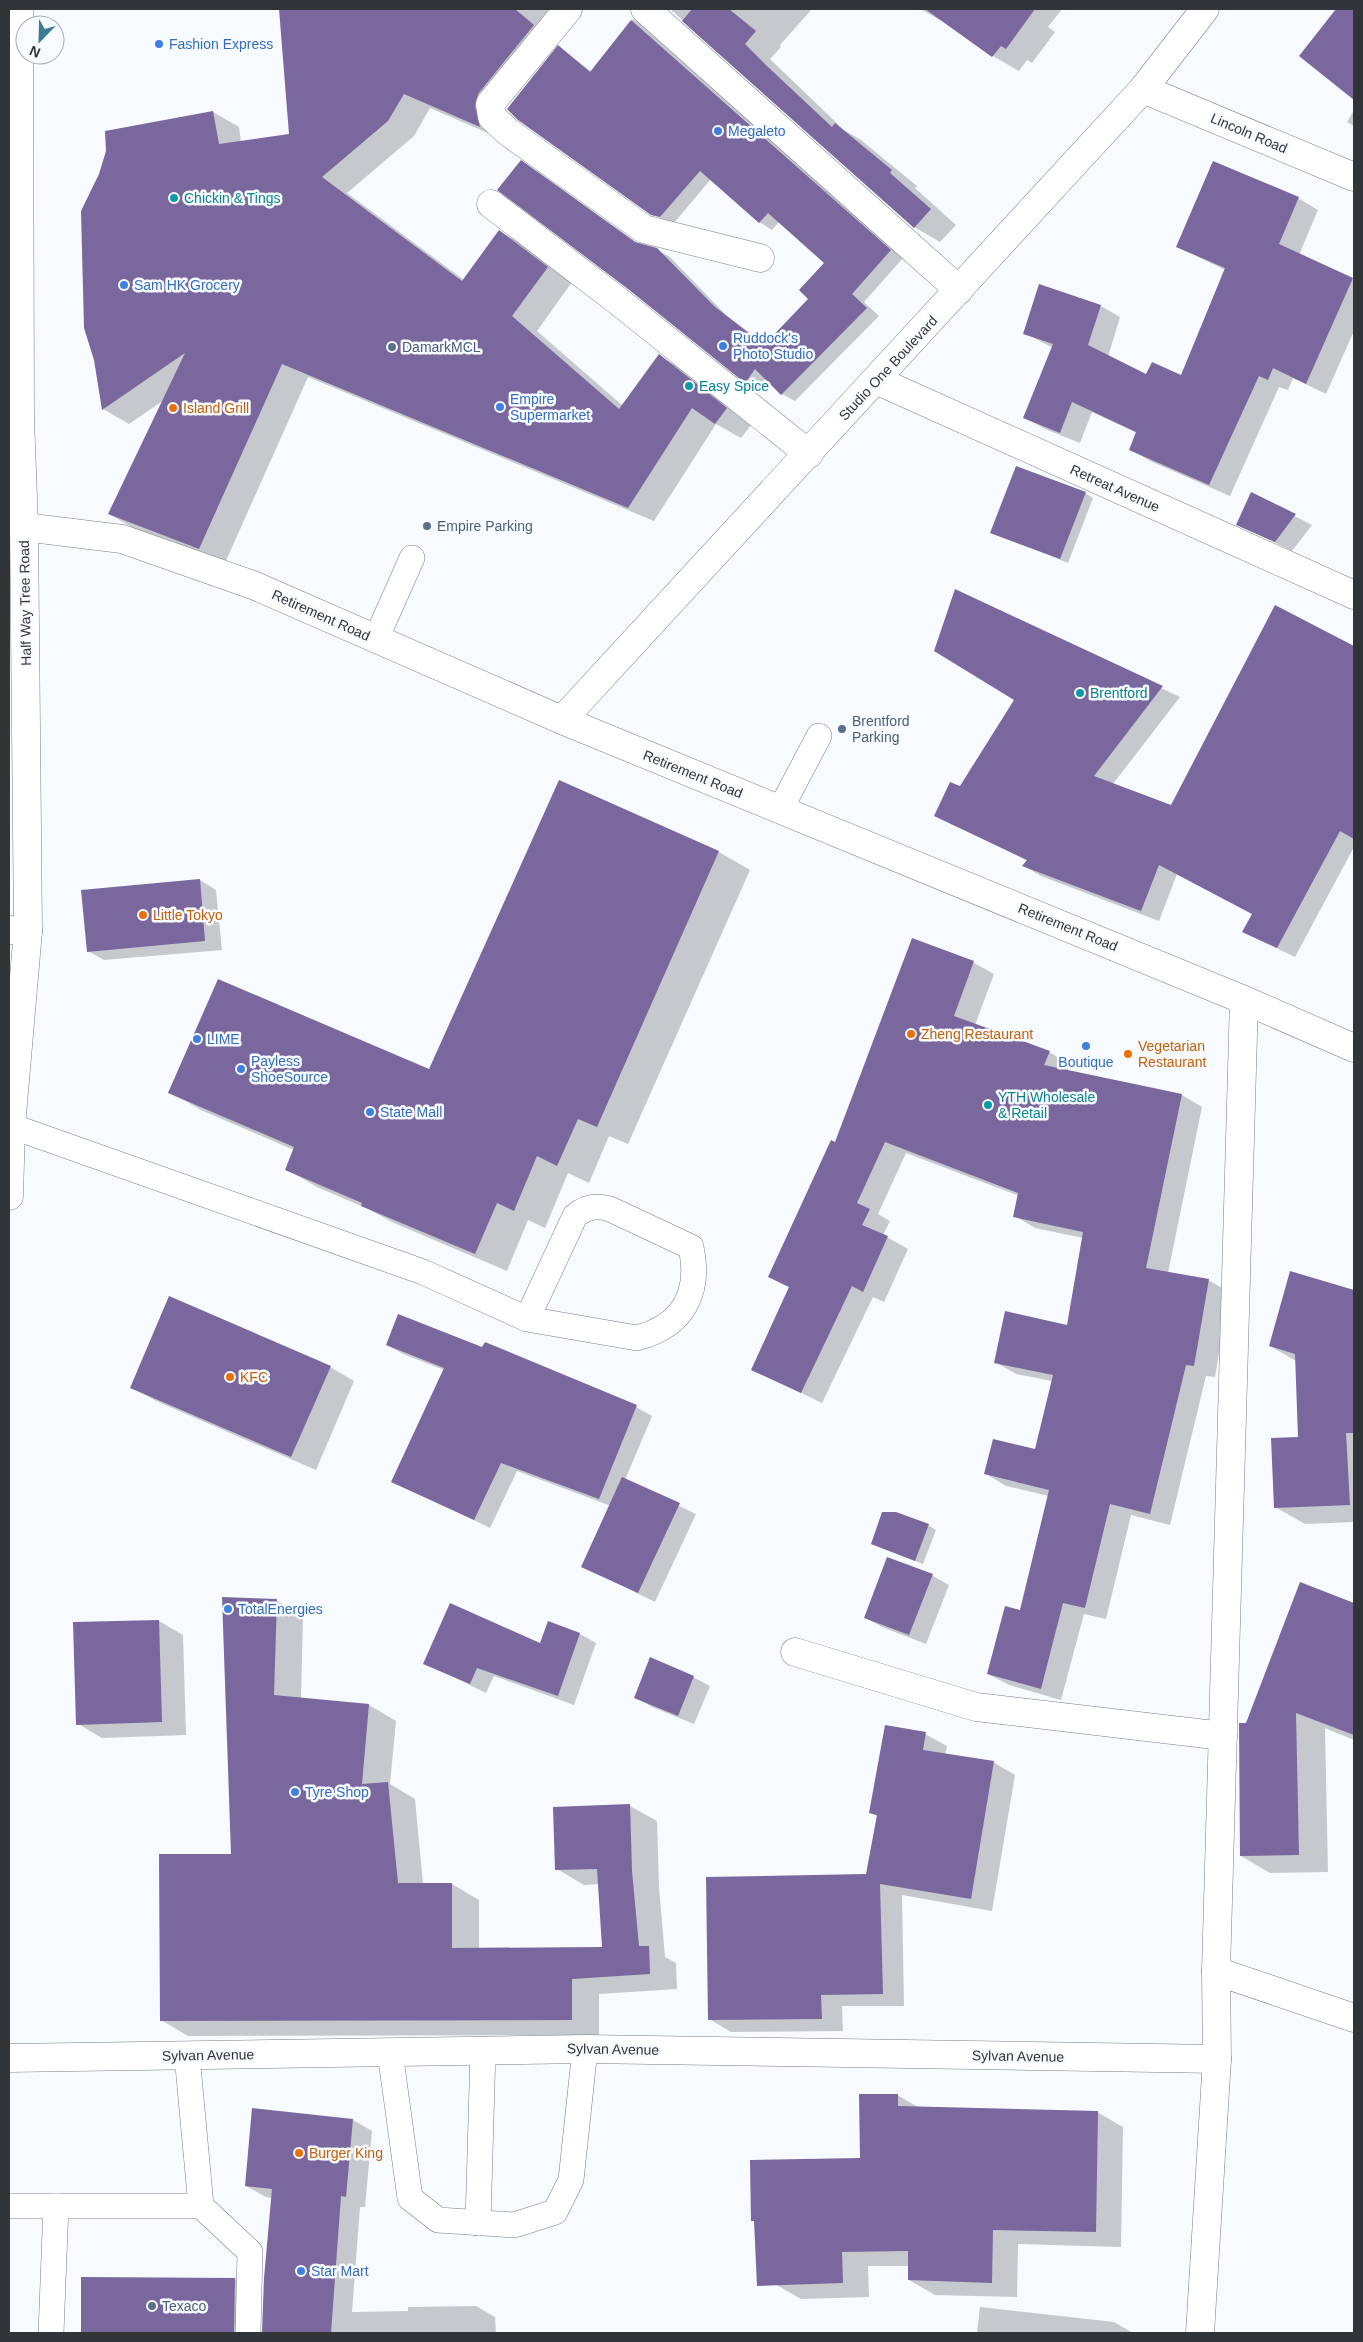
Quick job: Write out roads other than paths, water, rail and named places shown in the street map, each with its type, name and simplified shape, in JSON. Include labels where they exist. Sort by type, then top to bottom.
[{"type":"street","points":[[568,9],[490,104],[492,117],[508,132],[644,229],[760,258]]},
{"type":"street","points":[[645,9],[959,290]]},
{"type":"street","name":"Studio One Boulevard","points":[[562,720],[809,454],[1143,89],[1205,9]]},
{"type":"street","name":"Half Way Tree Road","points":[[9,1196],[18,931],[24,527],[14,417],[15,26]]},
{"type":"street","name":"Lincoln Road","points":[[1143,89],[1354,177]]},
{"type":"street","points":[[491,204],[618,301],[809,454]]},
{"type":"street","name":"Retreat Avenue","points":[[876,380],[1354,595]]},
{"type":"street","name":"Retirement Road","points":[[24,527],[122,539],[253,585],[562,720],[1244,1000],[1354,1048]]},
{"type":"street","points":[[1200,2333],[1217,2059],[1216,1970],[1244,1000]]},
{"type":"street","points":[[795,1652],[976,1707],[1223,1736]]},
{"type":"street","points":[[1216,1970],[1354,2018]]},
{"type":"street","name":"Sylvan Avenue","points":[[9,2058],[585,2049],[1217,2059]]},
{"type":"lane","points":[[376,639],[412,558]]},
{"type":"lane","points":[[780,810],[819,736]]},
{"type":"lane","points":[[10,1126],[423,1272],[526,1319],[637,1338],[652,1334],[676,1317],[692,1292],[695,1278],[691,1248],[610,1208],[598,1206],[585,1209],[575,1216],[526,1319]]},
{"type":"lane","points":[[390,2052],[410,2198],[438,2220],[514,2225],[555,2212],[571,2180],[585,2049]]},
{"type":"lane","points":[[478,2223],[483,2050]]},
{"type":"lane","points":[[187,2055],[201,2206],[250,2252],[248,2333]]},
{"type":"lane","points":[[9,2206],[201,2206]]},
{"type":"lane","points":[[52,2333],[56,2206]]},
{"type":"place","name":"Fashion Express","points":[[159,44]]},
{"type":"place","name":"Megaleto","points":[[718,131]]},
{"type":"place","name":"Chickin & Tings","points":[[174,198]]},
{"type":"place","name":"Sam HK Grocery","points":[[124,285]]},
{"type":"place","name":"Ruddock's Photo Studio","points":[[723,346]]},
{"type":"place","name":"DamarkMCL","points":[[392,347]]},
{"type":"place","name":"Easy Spice","points":[[689,386]]},
{"type":"place","name":"Empire Supermarket","points":[[500,407]]},
{"type":"place","name":"Island Grill","points":[[173,408]]},
{"type":"place","name":"Empire Parking","points":[[427,526]]},
{"type":"place","name":"Brentford","points":[[1080,693]]},
{"type":"place","name":"Brentford Parking","points":[[842,729]]},
{"type":"place","name":"Little Tokyo","points":[[143,915]]},
{"type":"place","name":"Zheng Restaurant","points":[[911,1034]]},
{"type":"place","name":"LIME","points":[[197,1039]]},
{"type":"place","name":"Boutique","points":[[1086,1046]]},
{"type":"place","name":"Vegetarian Restaurant","points":[[1128,1054]]},
{"type":"place","name":"Payless ShoeSource","points":[[241,1069]]},
{"type":"place","name":"YTH Wholesale & Retail","points":[[988,1105]]},
{"type":"place","name":"State Mall","points":[[370,1112]]},
{"type":"place","name":"KFC","points":[[230,1377]]},
{"type":"place","name":"TotalEnergies","points":[[228,1609]]},
{"type":"place","name":"Tyre Shop","points":[[295,1792]]},
{"type":"place","name":"Burger King","points":[[299,2153]]},
{"type":"place","name":"Star Mart","points":[[301,2271]]},
{"type":"place","name":"Texaco","points":[[152,2306]]}]
